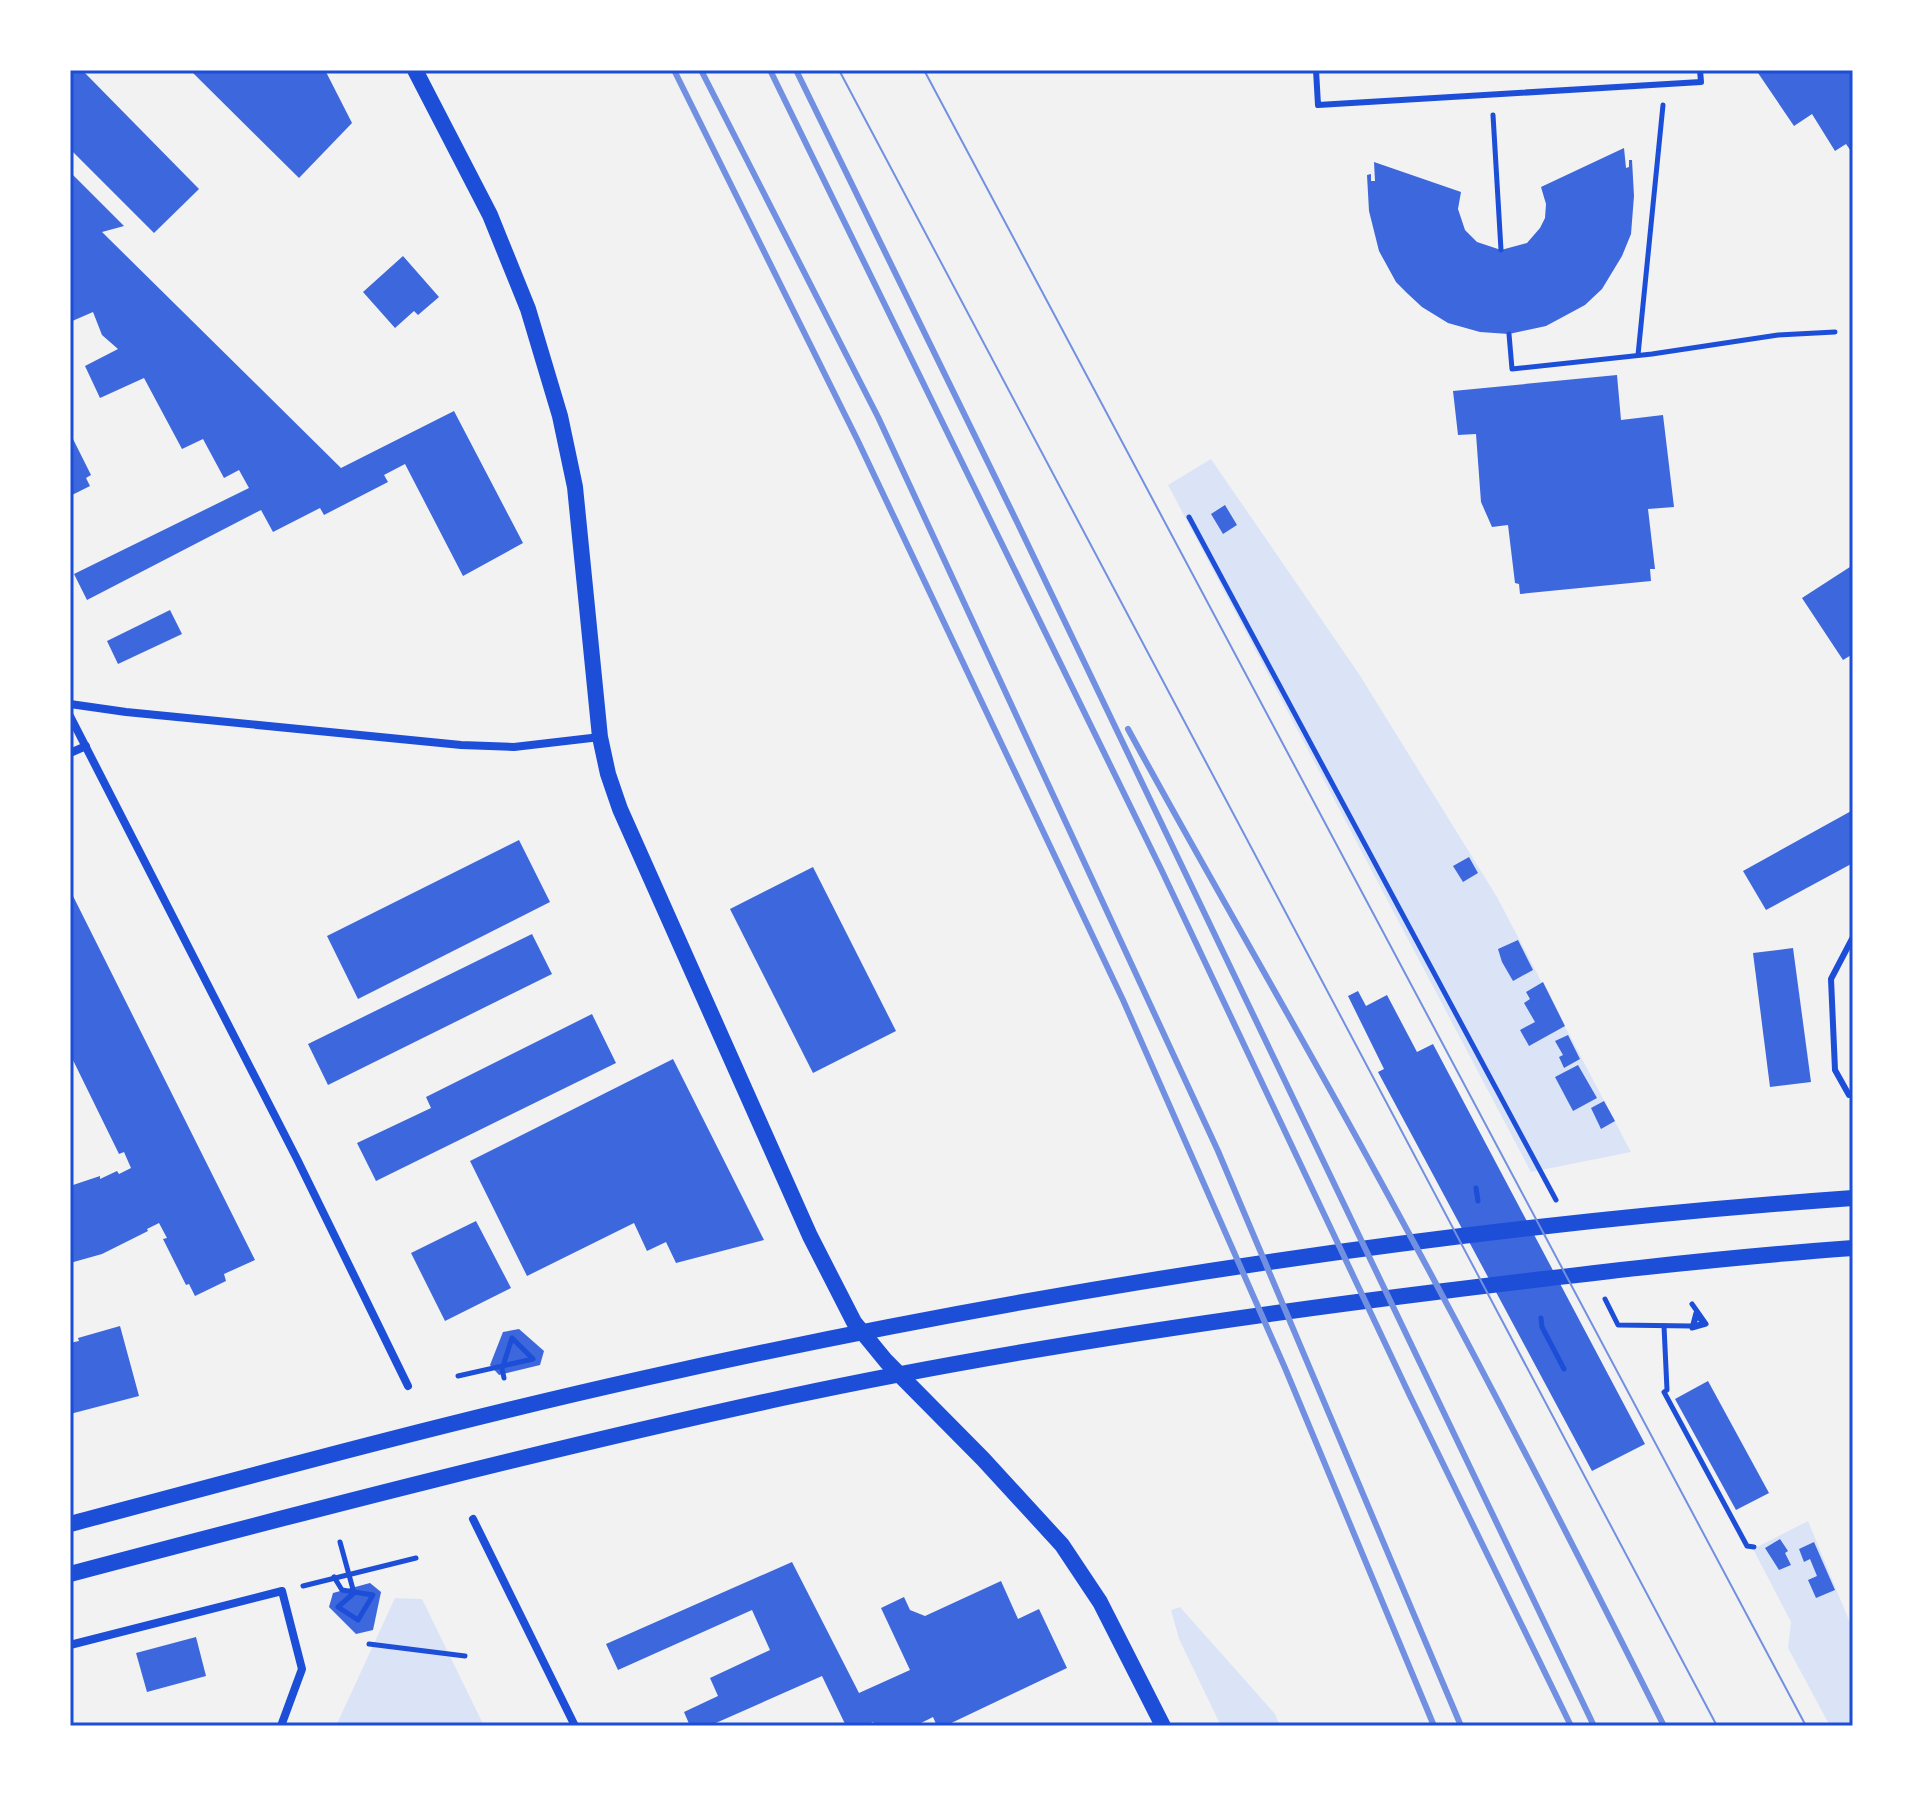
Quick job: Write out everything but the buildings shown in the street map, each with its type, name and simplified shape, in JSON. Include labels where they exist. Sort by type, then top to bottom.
[{"type":"main road","points":[[415,70],[490,215],[528,309],[560,416],[575,487],[600,737],[608,774],[620,809],[810,1236],[854,1322],[886,1361],[1062,1545],[1100,1602],[1163,1726]]},
{"type":"main road","points":[[70,1524],[501,1411],[780,1349],[1000,1306],[1217,1270],[1543,1226],[1853,1198]]},
{"type":"main road","points":[[70,1574],[330,1505],[649,1428],[806,1393],[1012,1354],[1230,1317],[1564,1276],[1853,1248]]},
{"type":"street","points":[[70,704],[461,745],[514,747],[600,737]]},
{"type":"street","points":[[70,716],[290,1146],[408,1386]]},
{"type":"street","points":[[70,753],[86,746]]},
{"type":"street","points":[[473,1519],[575,1726]]},
{"type":"street","points":[[70,1645],[282,1591],[302,1669],[281,1726]]},
{"type":"lane","points":[[1316,70],[1318,105],[1701,82],[1700,70]]},
{"type":"lane","points":[[1853,937],[1831,979],[1835,1070],[1849,1095],[1853,1095]]},
{"type":"path","points":[[1638,355],[1665,84]]},
{"type":"path","points":[[1493,94],[1501,250]]},
{"type":"path","points":[[1509,334],[1512,369],[1778,335],[1835,332]]},
{"type":"path","points":[[1189,517],[1544,1175]]},
{"type":"path","points":[[1476,1190],[1478,1201]]},
{"type":"path","points":[[1692,1304],[1706,1324],[1692,1328],[1696,1313],[1704,1324],[1693,1327],[1697,1315],[1703,1323],[1694,1326]]},
{"type":"path","points":[[1541,1318],[1542,1327],[1564,1369]]},
{"type":"path","points":[[1664,1326],[1667,1390],[1664,1392],[1747,1546],[1754,1547]]},
{"type":"path","points":[[458,1376],[533,1359],[512,1338],[502,1369],[504,1378]]},
{"type":"path","points":[[334,1577],[342,1590],[373,1595],[358,1620],[338,1607],[354,1593],[340,1542]]},
{"type":"path","points":[[282,1591],[416,1558]]},
{"type":"path","points":[[369,1644],[465,1656]]},
{"type":"shaded area","points":[[1211,459],[1359,674],[1497,897],[1631,1152],[1531,1172],[1168,485]]},
{"type":"shaded area","points":[[1808,1521],[1853,1630],[1853,1726],[1830,1726],[1788,1648],[1791,1622],[1753,1549]]},
{"type":"shaded area","points":[[395,1598],[422,1599],[484,1726],[336,1726]]},
{"type":"shaded area","points":[[1180,1607],[1275,1714],[1280,1726],[1221,1726],[1179,1639],[1171,1610]]},
{"type":"tram line","points":[[839,70],[1717,1726]]},
{"type":"tram line","points":[[924,70],[1806,1726]]},
{"type":"railway","points":[[674,70],[857,439],[1123,1000],[1285,1368],[1434,1726]]},
{"type":"railway","points":[[701,70],[878,417],[1218,1151],[1461,1726]]},
{"type":"railway","points":[[770,70],[1161,869],[1410,1396],[1571,1726]]},
{"type":"railway","points":[[796,70],[1018,524],[1594,1726]]},
{"type":"railway","points":[[1128,729],[1413,1241],[1523,1448],[1664,1726]]}]
